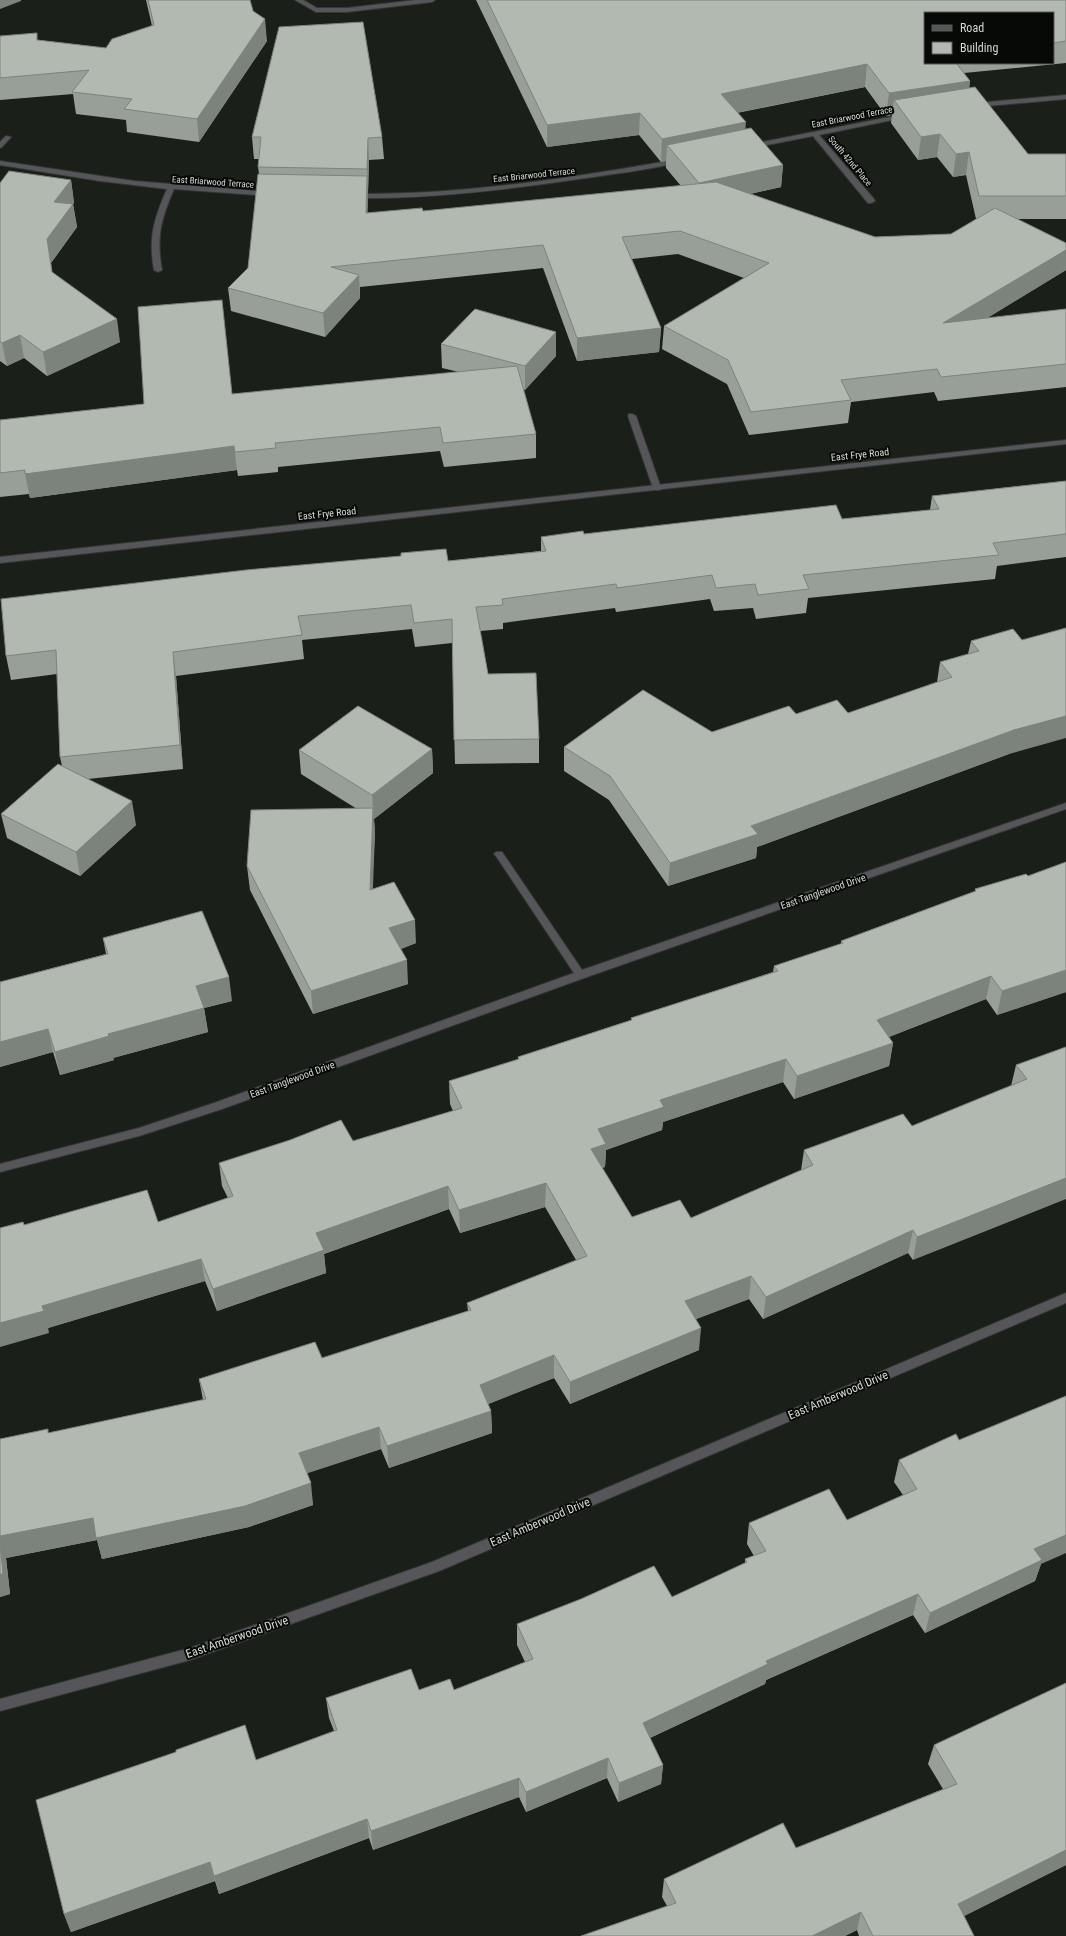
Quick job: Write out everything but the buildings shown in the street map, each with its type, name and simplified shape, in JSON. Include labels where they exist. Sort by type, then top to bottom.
[{"type":"street","points":[[298,0],[316,10],[347,10],[432,0]]},
{"type":"street","points":[[969,106],[1066,97]]},
{"type":"street","name":"East Briarwood Terrace","points":[[746,148],[814,133],[916,114]]},
{"type":"street","name":"South 42nd Place","points":[[814,133],[871,201]]},
{"type":"street","points":[[0,146],[8,136]]},
{"type":"street","name":"East Briarwood Terrace","points":[[346,196],[433,194],[520,186],[588,178],[684,160]]},
{"type":"street","name":"East Briarwood Terrace","points":[[0,163],[66,175],[171,188],[277,194]]},
{"type":"street","points":[[158,270],[154,249],[156,223],[171,188]]},
{"type":"street","points":[[632,416],[657,488]]},
{"type":"street","name":"East Frye Road","points":[[0,560],[1066,442]]},
{"type":"street","name":"East Tanglewood Drive","points":[[0,1168],[139,1132],[218,1106],[580,974],[1066,806]]},
{"type":"street","points":[[499,854],[580,974]]},
{"type":"street","name":"East Amberwood Drive","points":[[0,1705],[190,1654],[435,1567],[1066,1298]]}]
